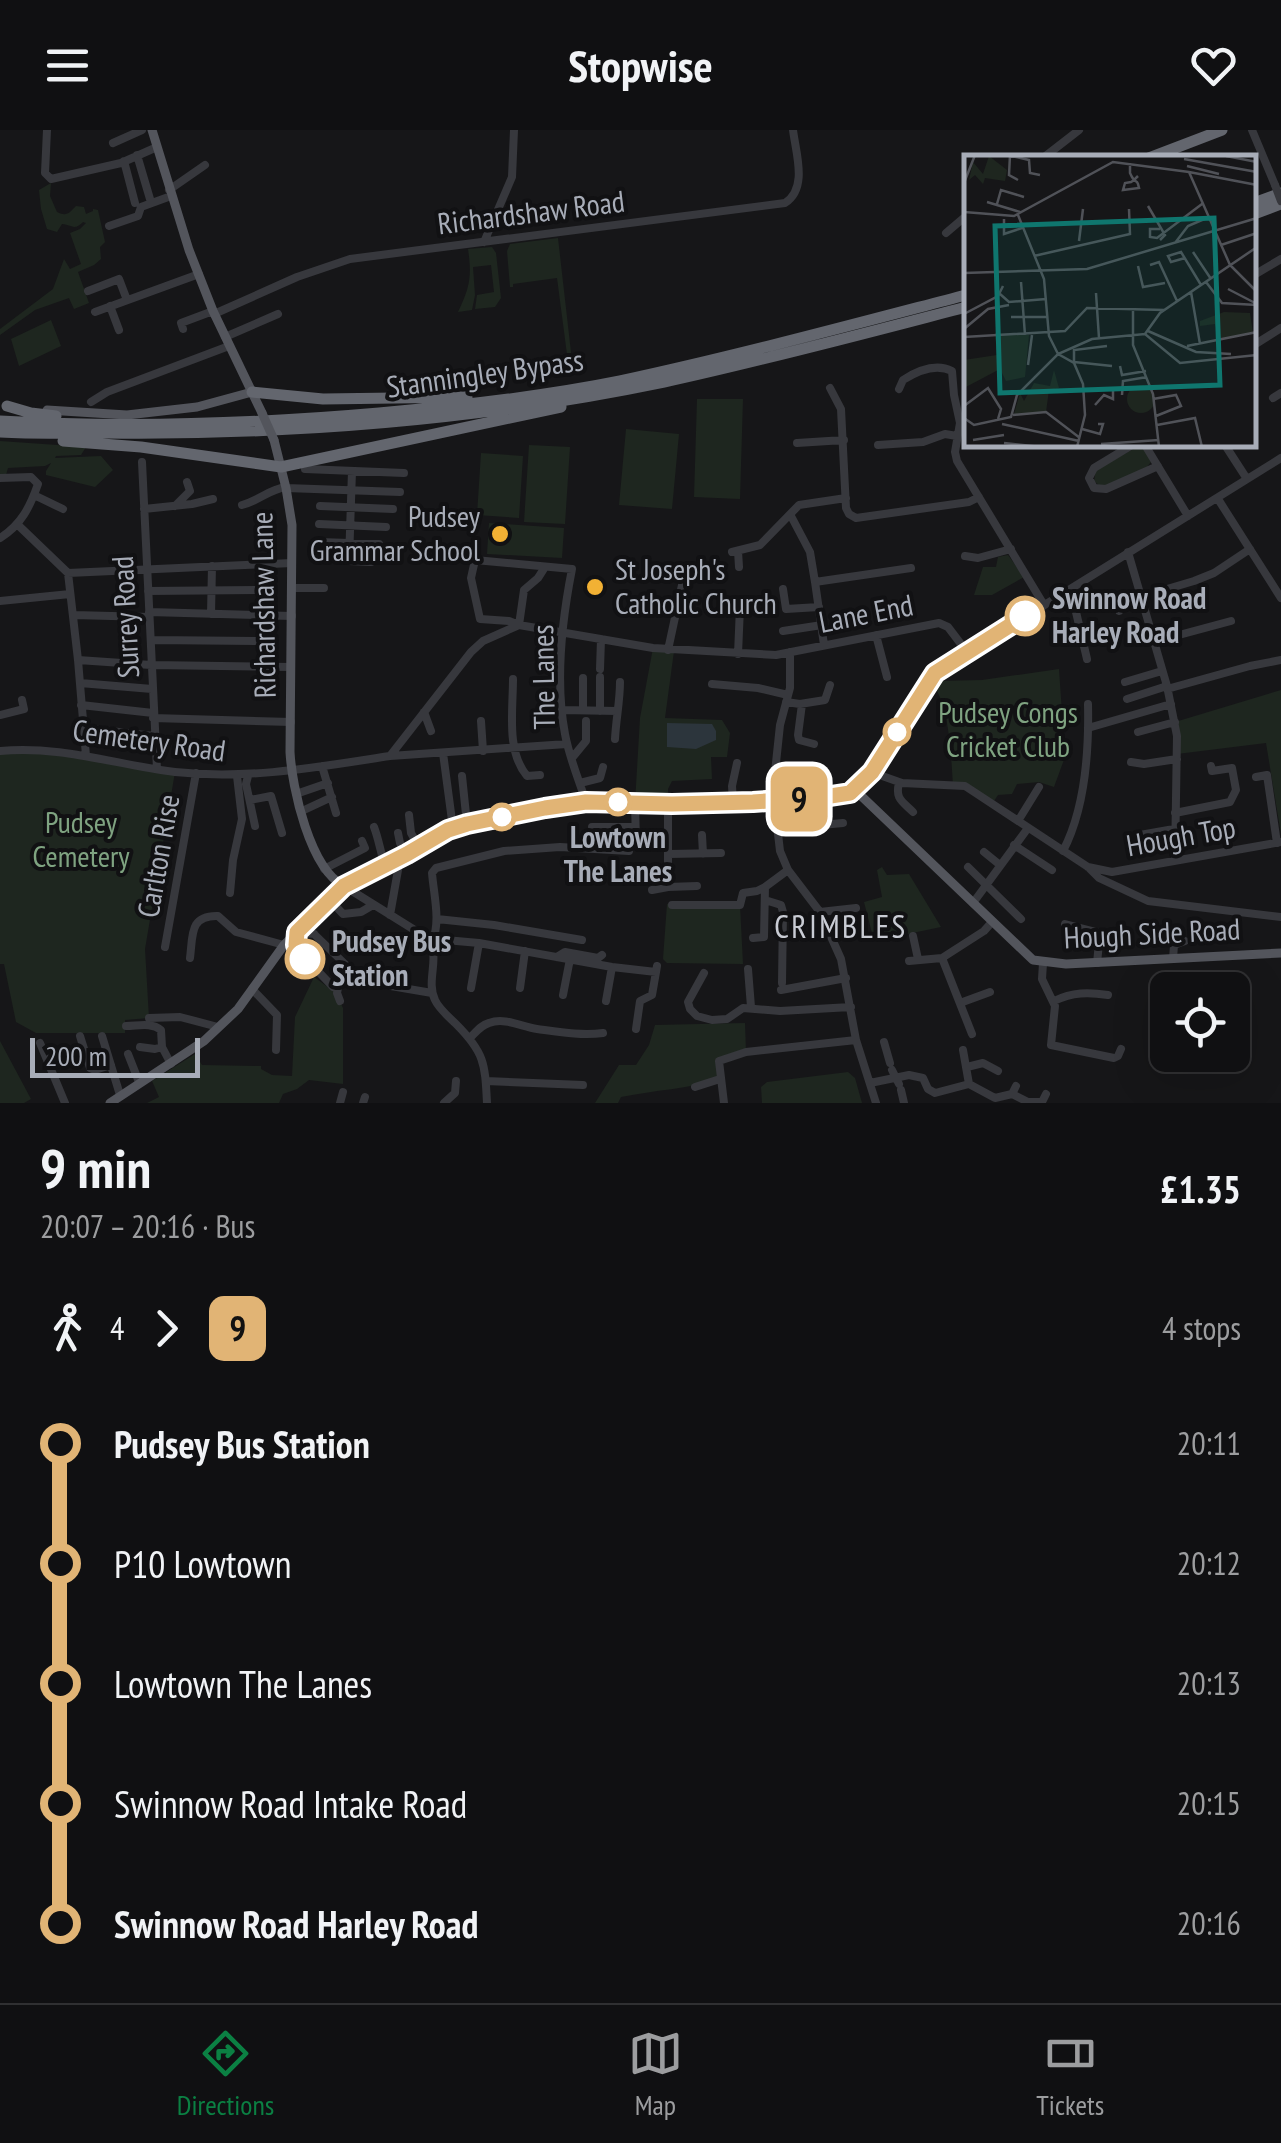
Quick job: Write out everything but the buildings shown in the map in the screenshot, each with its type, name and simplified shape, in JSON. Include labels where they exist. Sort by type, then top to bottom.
[{"type":"highway","points":[[1156,155],[1222,130]]},
{"type":"highway","points":[[1256,202],[1278,189]]},
{"type":"highway","points":[[1256,213],[1281,202]]},
{"type":"highway","name":"Stanningley Bypass","points":[[2,429],[293,421],[506,399],[617,381],[964,296]]},
{"type":"highway","name":"Stanningley Bypass","points":[[2,429],[159,434],[299,430],[424,420],[662,382],[964,308]]},
{"type":"highway","points":[[2,429],[41,440],[141,447],[281,466],[662,382]]},
{"type":"highway","points":[[252,392],[323,400],[506,399]]},
{"type":"highway","points":[[3,406],[30,413],[132,424]]},
{"type":"main road","points":[[3,406],[127,415],[196,407],[252,392],[199,274],[150,131]]},
{"type":"main road","name":"Richardshaw Lane","points":[[252,392],[274,440],[292,525],[291,770],[324,870]]},
{"type":"main road","points":[[110,1103],[192,1050],[238,1009],[282,947],[344,886],[453,828],[586,802],[733,802],[824,797],[854,790]]},
{"type":"main road","name":"Hough Side Road","points":[[854,790],[1034,960],[1096,963],[1281,952]]},
{"type":"main road","points":[[324,870],[344,886]]},
{"type":"street","points":[[47,130],[45,156],[47,176],[51,179],[124,162],[157,147]]},
{"type":"street","points":[[484,242],[512,176],[514,130]]},
{"type":"street","name":"Richardshaw Road","points":[[183,329],[181,323],[335,263],[366,256],[784,204],[797,190],[793,130]]},
{"type":"street","points":[[1047,155],[1079,130]]},
{"type":"street","points":[[1253,130],[1281,202]]},
{"type":"street","points":[[112,144],[150,131]]},
{"type":"street","points":[[137,156],[150,199]]},
{"type":"street","points":[[124,162],[135,203]]},
{"type":"street","points":[[109,226],[138,216],[141,207],[170,193],[205,165]]},
{"type":"street","points":[[946,233],[964,218]]},
{"type":"street","points":[[1256,274],[1281,259]]},
{"type":"street","points":[[95,312],[199,274]]},
{"type":"street","points":[[88,291],[119,280],[127,300]]},
{"type":"street","points":[[110,306],[119,330]]},
{"type":"street","points":[[91,402],[227,342],[278,314]]},
{"type":"street","points":[[1256,344],[1281,328]]},
{"type":"street","points":[[900,389],[909,376],[938,367],[950,369],[960,361]]},
{"type":"street","points":[[950,369],[960,418],[955,457],[1044,605]]},
{"type":"street","points":[[830,388],[841,409],[846,498],[848,511],[856,518],[969,502],[980,497]]},
{"type":"street","points":[[878,446],[899,440],[927,441],[944,434],[957,436]]},
{"type":"street","points":[[797,443],[844,440]]},
{"type":"street","points":[[1127,448],[1092,470],[1090,482],[1094,488],[1106,489],[1158,466]]},
{"type":"street","points":[[1147,448],[1188,516]]},
{"type":"street","points":[[1228,448],[1247,479]]},
{"type":"street","points":[[854,790],[872,772],[935,673],[1281,458]]},
{"type":"street","name":"Surrey Road","points":[[142,462],[156,769]]},
{"type":"street","points":[[305,469],[404,473]]},
{"type":"street","points":[[352,471],[348,561],[371,562]]},
{"type":"street","points":[[0,478],[31,477],[38,484],[18,525],[0,538]]},
{"type":"street","points":[[176,506],[190,491],[188,482]]},
{"type":"street","points":[[242,506],[272,489],[286,487],[400,492]]},
{"type":"street","points":[[34,495],[63,508]]},
{"type":"street","points":[[739,567],[735,552],[760,546],[799,505],[846,498]]},
{"type":"street","points":[[1218,498],[1281,598]]},
{"type":"street","points":[[144,509],[212,499]]},
{"type":"street","points":[[320,506],[393,509]]},
{"type":"street","points":[[791,516],[810,552],[824,645]]},
{"type":"street","points":[[320,524],[386,527]]},
{"type":"street","points":[[18,525],[68,573],[86,756]]},
{"type":"street","points":[[319,542],[378,544]]},
{"type":"street","points":[[965,556],[978,558],[1011,548]]},
{"type":"street","points":[[1118,612],[1116,602],[1194,581],[1250,550]]},
{"type":"street","points":[[1128,552],[1175,722],[1174,860]]},
{"type":"street","points":[[520,624],[524,590],[545,568],[475,560],[471,578],[480,619],[668,650],[776,655],[790,652]]},
{"type":"street","points":[[68,573],[292,563]]},
{"type":"street","points":[[211,614],[212,566]]},
{"type":"street","points":[[668,650],[682,569],[697,566]]},
{"type":"street","name":"The Lanes","points":[[545,568],[572,569],[562,632],[562,710],[567,744],[586,802]]},
{"type":"street","points":[[815,582],[911,568]]},
{"type":"street","points":[[292,588],[324,588]]},
{"type":"street","points":[[784,589],[786,610],[819,606]]},
{"type":"street","points":[[148,590],[263,590]]},
{"type":"street","points":[[1064,592],[1076,612],[1087,659]]},
{"type":"street","points":[[0,601],[70,594]]},
{"type":"street","points":[[738,654],[740,607]]},
{"type":"street","points":[[74,615],[292,616]]},
{"type":"street","points":[[1153,642],[1230,621]]},
{"type":"street","name":"Lane End","points":[[788,870],[780,852],[774,800],[790,652],[939,622],[948,627],[967,652]]},
{"type":"street","points":[[390,756],[483,640],[520,624]]},
{"type":"street","points":[[782,632],[822,625]]},
{"type":"street","points":[[876,635],[887,676]]},
{"type":"street","points":[[600,710],[601,639]]},
{"type":"street","points":[[150,640],[261,642]]},
{"type":"street","points":[[1127,699],[1267,659],[1281,660]]},
{"type":"street","points":[[78,660],[290,668]]},
{"type":"street","points":[[1125,682],[1162,671]]},
{"type":"street","points":[[513,678],[513,748],[527,776],[540,775]]},
{"type":"street","points":[[582,710],[583,678]]},
{"type":"street","points":[[615,738],[620,682]]},
{"type":"street","points":[[80,683],[152,690]]},
{"type":"street","points":[[712,684],[758,688],[802,704],[827,703],[830,684]]},
{"type":"street","points":[[0,715],[24,709],[22,700]]},
{"type":"street","points":[[802,704],[799,740],[814,744]]},
{"type":"street","points":[[1063,851],[1077,820],[1088,704]]},
{"type":"street","points":[[1088,728],[1172,704]]},
{"type":"street","points":[[82,705],[153,716],[291,722]]},
{"type":"street","points":[[562,710],[616,711]]},
{"type":"street","points":[[424,712],[431,731]]},
{"type":"street","points":[[480,721],[482,750]]},
{"type":"street","points":[[572,758],[586,741],[586,722]]},
{"type":"street","points":[[1138,732],[1175,722]]},
{"type":"street","points":[[84,728],[154,736]]},
{"type":"street","name":"Cemetery Road","points":[[0,751],[58,752],[156,769],[242,776],[390,756],[567,744]]},
{"type":"street","points":[[443,753],[453,828]]},
{"type":"street","points":[[1131,762],[1177,759]]},
{"type":"street","points":[[733,802],[736,762]]},
{"type":"street","points":[[322,766],[336,813]]},
{"type":"street","points":[[1175,813],[1230,802],[1236,790],[1232,768],[1212,771],[1211,766]]},
{"type":"street","points":[[580,784],[600,778],[603,767]]},
{"type":"street","points":[[872,772],[899,782],[964,786],[1099,878],[1148,901],[1281,917]]},
{"type":"street","name":"Carlton Rise","points":[[165,947],[196,773]]},
{"type":"street","points":[[1256,776],[1266,775],[1279,842]]},
{"type":"street","points":[[242,776],[255,826]]},
{"type":"street","points":[[230,893],[242,819],[242,776]]},
{"type":"street","points":[[462,776],[467,824]]},
{"type":"street","points":[[899,782],[898,798],[914,812]]},
{"type":"street","points":[[296,794],[328,783]]},
{"type":"street","points":[[1018,821],[1040,786]]},
{"type":"street","points":[[250,800],[271,796],[282,833]]},
{"type":"street","points":[[302,811],[332,797]]},
{"type":"street","points":[[636,842],[635,827],[642,803]]},
{"type":"street","points":[[668,804],[668,887]]},
{"type":"street","points":[[408,815],[411,832],[420,847]]},
{"type":"street","points":[[778,829],[843,823]]},
{"type":"street","points":[[374,826],[385,864]]},
{"type":"street","points":[[592,827],[635,827]]},
{"type":"street","points":[[972,903],[1028,828]]},
{"type":"street","points":[[1140,835],[1174,829]]},
{"type":"street","points":[[398,833],[407,854]]},
{"type":"street","points":[[702,834],[703,856]]},
{"type":"street","points":[[324,870],[365,848],[362,841]]},
{"type":"street","name":"Hough Top","points":[[1088,867],[1112,872],[1279,842]]},
{"type":"street","points":[[1014,846],[1052,870]]},
{"type":"street","points":[[486,1103],[485,1065],[470,1038],[436,1003],[432,993],[437,919],[432,873],[436,868],[504,850],[628,851]]},
{"type":"street","points":[[669,854],[690,850],[703,856],[721,853]]},
{"type":"street","points":[[984,852],[1000,865]]},
{"type":"street","points":[[390,916],[398,870],[396,860]]},
{"type":"street","points":[[968,867],[1021,919]]},
{"type":"street","points":[[672,905],[740,904],[743,892],[757,891],[788,870],[820,912],[840,956],[856,1040],[876,1103]]},
{"type":"street","points":[[344,886],[433,941],[478,943],[612,967],[657,969],[652,995],[640,1001],[636,1029]]},
{"type":"street","points":[[652,890],[697,886]]},
{"type":"street","points":[[753,938],[764,937],[765,887]]},
{"type":"street","points":[[330,900],[340,912],[353,914],[373,905]]},
{"type":"street","points":[[765,900],[781,906],[781,986],[846,978]]},
{"type":"street","points":[[820,912],[856,908]]},
{"type":"street","points":[[913,936],[914,960],[942,958],[1012,910]]},
{"type":"street","points":[[190,958],[194,926],[199,919],[218,916],[236,932],[298,950],[338,988]]},
{"type":"street","points":[[310,917],[314,934],[348,967],[350,974],[336,993],[340,1001]]},
{"type":"street","points":[[437,919],[582,940]]},
{"type":"street","points":[[1065,924],[1100,932],[1096,963]]},
{"type":"street","points":[[298,950],[297,932],[314,934]]},
{"type":"street","points":[[1172,958],[1172,947],[1184,941]]},
{"type":"street","points":[[471,988],[478,943]]},
{"type":"street","points":[[520,988],[525,951]]},
{"type":"street","points":[[557,956],[565,952],[598,958],[602,955]]},
{"type":"street","points":[[942,958],[973,1028]]},
{"type":"street","points":[[564,994],[570,959]]},
{"type":"street","points":[[1043,963],[1042,979],[1054,1000],[1056,1015],[1049,1050],[1114,1058],[1121,1055]]},
{"type":"street","points":[[606,1001],[612,967]]},
{"type":"street","points":[[748,969],[751,1007]]},
{"type":"street","points":[[704,973],[688,1002],[696,1016],[712,1020],[751,1007],[780,1011],[851,1007]]},
{"type":"street","points":[[350,974],[432,993]]},
{"type":"street","points":[[252,989],[277,1015],[276,1050]]},
{"type":"street","points":[[1054,1000],[1080,992],[1108,994]]},
{"type":"street","points":[[960,1003],[987,996]]},
{"type":"street","points":[[149,1018],[180,1017],[218,1027]]},
{"type":"street","points":[[470,1038],[496,1021],[580,1035],[602,1033]]},
{"type":"street","points":[[126,1026],[158,1027],[171,1064]]},
{"type":"street","points":[[80,1036],[90,1068],[111,1065]]},
{"type":"street","points":[[102,1036],[120,1094]]},
{"type":"street","points":[[724,1103],[719,1061],[746,1052],[856,1040]]},
{"type":"street","points":[[884,1042],[904,1103]]},
{"type":"street","points":[[40,1043],[65,1103]]},
{"type":"street","points":[[140,1046],[162,1047]]},
{"type":"street","points":[[963,1050],[970,1084]]},
{"type":"street","points":[[128,1054],[139,1082]]},
{"type":"street","points":[[967,1067],[983,1062],[998,1070]]},
{"type":"street","points":[[870,1083],[895,1071],[923,1078],[934,1093],[970,1084],[996,1098],[1014,1090],[1028,1102],[1044,1100]]},
{"type":"street","points":[[695,1087],[720,1079]]},
{"type":"street","points":[[444,1103],[458,1094],[456,1081]]},
{"type":"street","points":[[486,1081],[582,1085]]},
{"type":"street","points":[[340,1103],[342,1092]]},
{"type":"green space","points":[[51,183],[50,196],[57,212],[68,214],[76,206],[84,207],[86,214],[98,210],[105,242],[100,247],[101,259],[78,272],[89,303],[74,309],[69,298],[35,310],[0,335],[0,329],[53,289],[64,259],[70,269],[81,264],[70,233],[86,223],[75,227],[62,224],[57,232],[47,229],[39,190]]},
{"type":"green space","points":[[558,238],[572,361],[568,362],[557,278],[510,287],[507,251],[510,244]]},
{"type":"green space","points":[[492,247],[501,298],[495,307],[475,309],[477,295],[494,292],[491,265],[473,267],[472,310],[458,312],[469,281],[468,249]]},
{"type":"green space","points":[[51,320],[61,346],[19,366],[11,339]]},
{"type":"green space","points":[[697,399],[743,399],[740,499],[694,497]]},
{"type":"green space","points":[[626,429],[679,434],[672,509],[619,505]]},
{"type":"green space","points":[[0,441],[86,447],[81,455],[55,458],[101,456],[113,470],[95,487],[46,475],[51,463],[8,468],[6,475],[0,477]]},
{"type":"green space","points":[[529,445],[570,447],[565,524],[524,522]]},
{"type":"green space","points":[[1135,448],[1144,448],[1151,462],[1145,469],[1105,486],[1094,481],[1096,470]]},
{"type":"green space","points":[[481,453],[523,456],[519,518],[477,515]]},
{"type":"green space","points":[[489,523],[564,528],[562,558],[487,554]]},
{"type":"green space","points":[[1008,555],[1024,577],[992,595],[974,595],[983,567],[996,567],[998,557]]},
{"type":"green space","points":[[653,648],[674,651],[665,718],[722,720],[730,733],[727,757],[711,757],[712,779],[672,781],[668,804],[635,803],[640,718]]},
{"type":"green space","name":"Pudsey Congs Cricket Club","points":[[1059,669],[1065,757],[1054,787],[1039,782],[1017,784],[1012,794],[998,795],[992,804],[973,791],[953,785],[945,715],[929,681],[932,677],[939,681],[982,680]]},
{"type":"green space","points":[[1281,690],[1281,834],[1266,743],[1177,754],[1175,722]]},
{"type":"green space","name":"Pudsey Cemetery","points":[[20,749],[175,772],[145,949],[149,1018],[125,1020],[125,1033],[36,1033],[16,1022],[4,964],[0,964],[0,751]]},
{"type":"green space","points":[[882,867],[887,875],[909,874],[941,927],[874,941],[864,902],[882,897],[877,870]]},
{"type":"green space","points":[[667,904],[740,905],[743,964],[667,963],[663,959]]},
{"type":"green space","points":[[314,977],[333,987],[343,1008],[343,1084],[309,1080],[283,1094],[279,1103],[147,1103],[159,1097],[152,1081],[195,1054],[202,1065],[261,1066],[272,1075],[292,1076],[295,1017]]},
{"type":"green space","points":[[745,1023],[746,1052],[719,1061],[720,1079],[621,1097],[618,1103],[595,1103],[619,1065],[636,1065],[649,1045],[655,1025]]},
{"type":"green space","points":[[0,1041],[31,1099],[24,1103],[0,1103]]},
{"type":"green space","points":[[848,1072],[855,1078],[862,1103],[762,1103],[761,1087],[767,1082]]},
{"type":"shaded area","points":[[667,723],[712,724],[716,740],[696,749],[667,747]]},
{"type":"bus line","name":"9","points":[[305,959],[296,945],[297,932],[344,886],[453,828],[586,802],[753,802],[850,793],[872,772],[935,673],[1025,616]]},
{"type":"place","name":"Pudsey Grammar School","points":[[500,534]]},
{"type":"place","name":"St Joseph's Catholic Church","points":[[595,587]]},
{"type":"place","name":"Swinnow Road Harley Road","points":[[1025,616]]},
{"type":"place","name":"Lowtown The Lanes","points":[[618,802]]},
{"type":"place","name":"Pudsey Bus Station","points":[[305,959]]},
{"type":"district","name":"CRIMBLES","points":[[841,927]]}]
